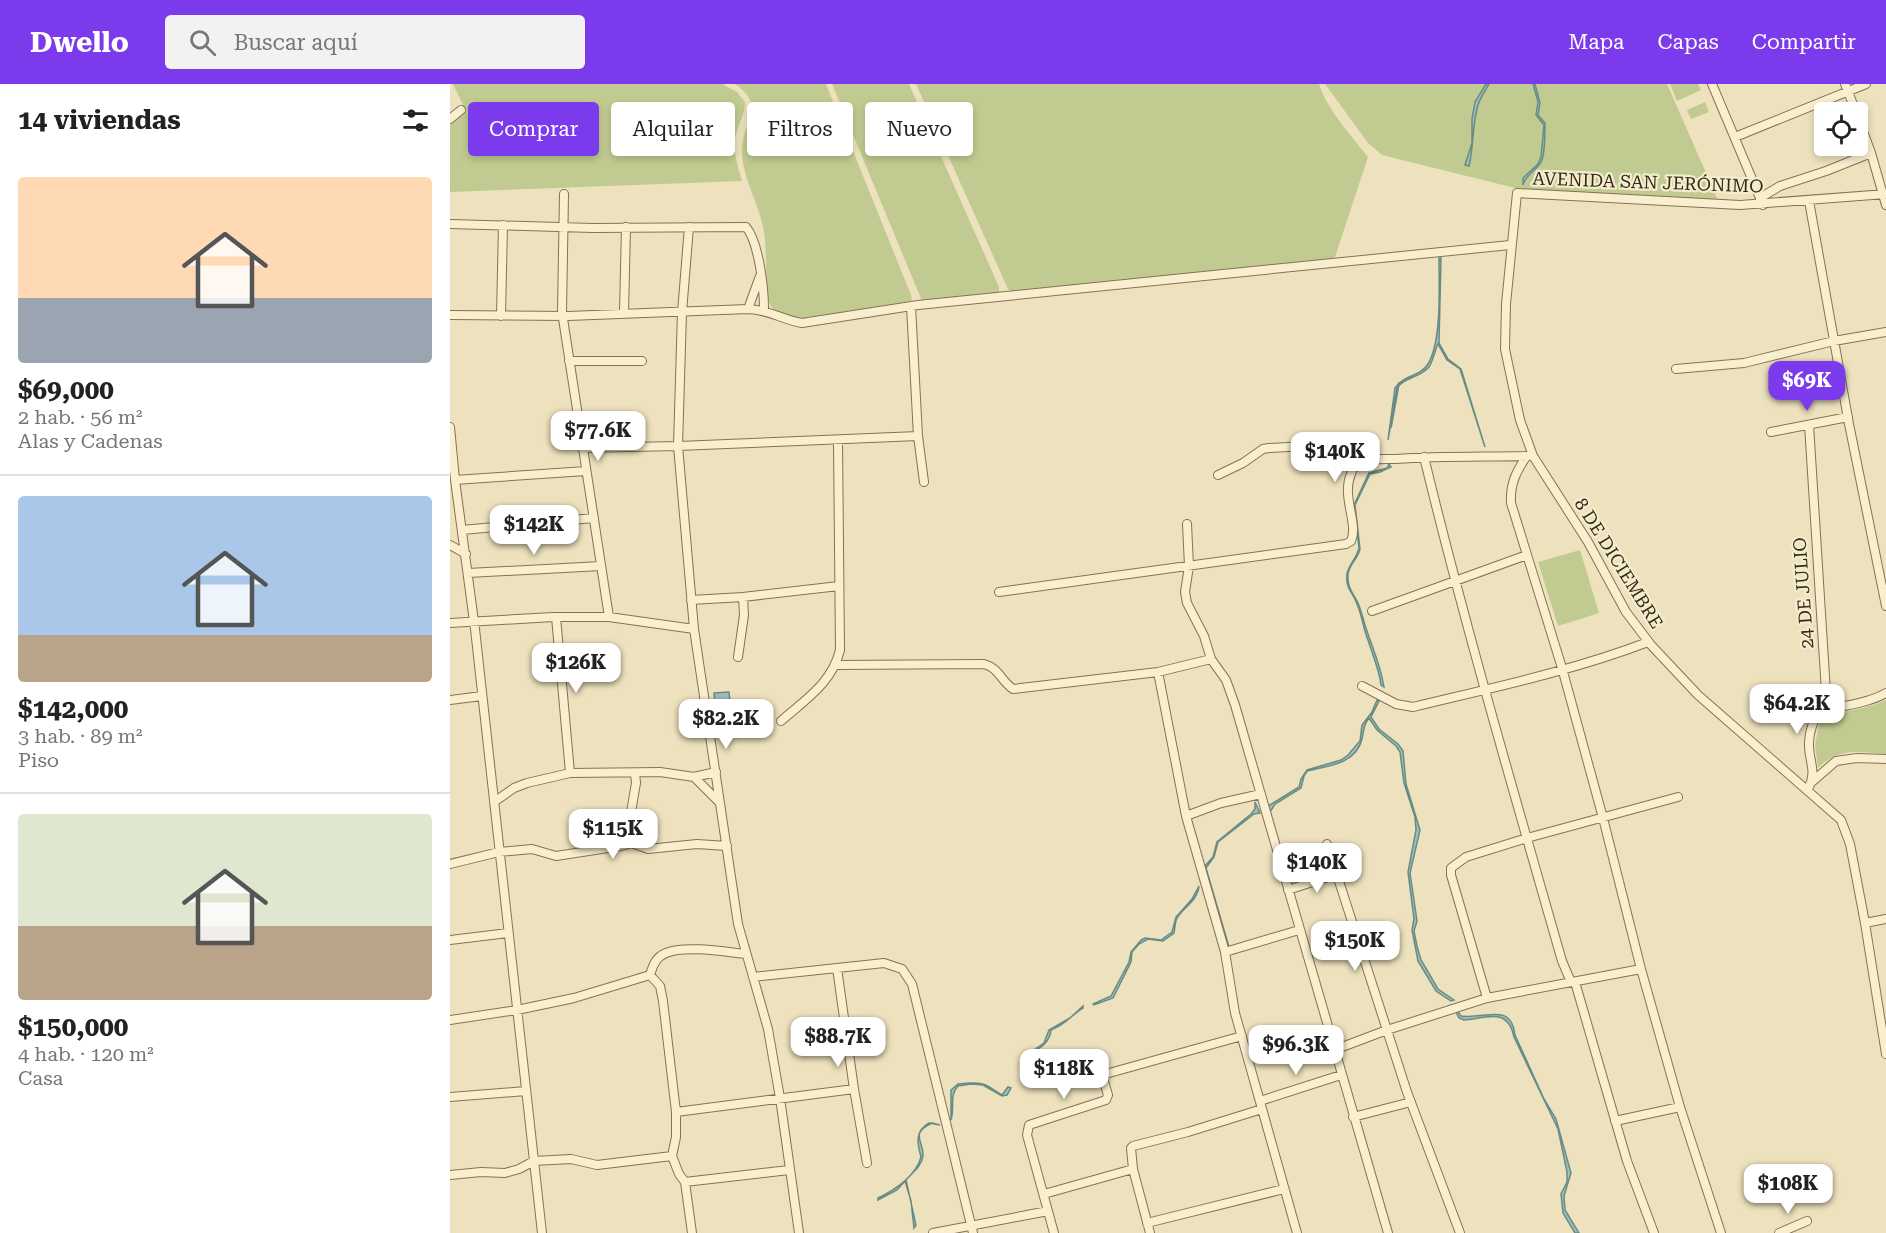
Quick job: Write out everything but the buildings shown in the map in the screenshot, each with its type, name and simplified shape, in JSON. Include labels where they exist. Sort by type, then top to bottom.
[{"type":"street","points":[[1713,84],[1761,201],[1780,186],[1872,153]]},
{"type":"street","points":[[1735,137],[1846,88],[1866,84]]},
{"type":"street","points":[[450,119],[461,110]]},
{"type":"street","points":[[1868,143],[1885,194],[1886,205]]},
{"type":"street","name":"AVENIDA SAN JERÓNIMO","points":[[1517,193],[1713,204],[1809,201],[1885,194]]},
{"type":"street","name":"8 DE DICIEMBRE","points":[[1517,193],[1510,244],[1505,349],[1529,457],[1588,542],[1626,612],[1670,668],[1836,814],[1849,836],[1886,1054]]},
{"type":"street","points":[[564,194],[562,316],[609,617]]},
{"type":"street","points":[[1809,201],[1848,417],[1881,557],[1886,606]]},
{"type":"street","points":[[450,224],[564,227],[746,227],[754,241],[764,292],[764,309]]},
{"type":"street","points":[[501,316],[503,225]]},
{"type":"street","points":[[624,313],[626,227]]},
{"type":"street","points":[[689,227],[682,312],[678,446],[694,629],[738,924],[768,1029],[799,1233]]},
{"type":"street","points":[[450,315],[562,316],[764,309],[786,320],[802,323],[911,306],[1510,244]]},
{"type":"street","points":[[748,309],[760,276]]},
{"type":"street","points":[[911,306],[918,436],[924,482]]},
{"type":"street","points":[[1676,369],[1744,363],[1834,341],[1886,332]]},
{"type":"street","points":[[569,361],[642,361]]},
{"type":"street","points":[[1771,432],[1848,417]]},
{"type":"street","name":"24 DE JULIO","points":[[1809,425],[1826,692],[1812,721],[1809,744],[1813,781]]},
{"type":"street","points":[[450,427],[452,467],[474,621],[542,1233]]},
{"type":"street","points":[[582,448],[918,436]]},
{"type":"street","points":[[781,721],[820,687],[836,665],[841,636],[838,440]]},
{"type":"street","points":[[1218,475],[1243,463],[1263,449],[1269,448],[1307,446],[1352,454],[1369,460]]},
{"type":"street","points":[[999,592],[1349,542],[1353,537],[1353,532],[1347,495],[1350,475],[1359,463],[1369,460],[1424,457],[1529,457]]},
{"type":"street","points":[[1424,457],[1454,581],[1562,961],[1573,982],[1615,1121],[1654,1233]]},
{"type":"street","points":[[1529,457],[1515,473],[1511,503],[1562,668],[1641,969],[1680,1107],[1721,1233]]},
{"type":"street","points":[[455,480],[586,471]]},
{"type":"street","points":[[462,530],[594,518]]},
{"type":"street","points":[[1187,525],[1189,566],[1185,592],[1186,603],[1204,636],[1212,659],[1226,680],[1243,731],[1388,1233]]},
{"type":"street","points":[[450,545],[465,554]]},
{"type":"street","points":[[1372,611],[1527,555]]},
{"type":"street","points":[[468,573],[601,566]]},
{"type":"street","points":[[691,600],[743,597],[839,586]]},
{"type":"street","points":[[738,657],[743,624],[743,597]]},
{"type":"street","points":[[450,623],[556,617],[609,617],[694,629]]},
{"type":"street","points":[[556,617],[570,773]]},
{"type":"street","points":[[1362,687],[1396,704],[1413,707],[1562,668],[1648,642]]},
{"type":"street","points":[[836,665],[984,664],[992,666],[1013,688],[1158,672],[1212,659]]},
{"type":"street","points":[[1158,672],[1186,816],[1225,952],[1235,1013],[1297,1233]]},
{"type":"street","points":[[1817,713],[1872,699],[1886,693]]},
{"type":"street","points":[[450,700],[482,696]]},
{"type":"street","points":[[1808,789],[1813,781],[1836,761],[1857,758],[1886,759]]},
{"type":"street","points":[[494,802],[514,788],[527,783],[570,773],[660,772],[694,777],[716,772]]},
{"type":"street","points":[[632,843],[631,812],[636,783],[635,773]]},
{"type":"street","points":[[694,777],[720,804]]},
{"type":"street","points":[[1186,816],[1261,794]]},
{"type":"street","points":[[1487,998],[1451,875],[1451,868],[1466,857],[1678,797]]},
{"type":"street","points":[[450,864],[499,852],[537,849],[556,856],[632,843],[648,849],[697,844],[727,846]]},
{"type":"street","points":[[1327,844],[1411,1102],[1460,1233]]},
{"type":"street","points":[[1288,890],[1337,874]]},
{"type":"street","points":[[1865,923],[1886,919]]},
{"type":"street","points":[[1225,952],[1299,930]]},
{"type":"street","points":[[450,940],[508,933]]},
{"type":"street","points":[[450,1020],[517,1010],[585,995],[650,975],[656,961],[667,952],[682,950],[746,954]]},
{"type":"street","points":[[753,977],[884,963],[902,969],[912,984],[972,1230]]},
{"type":"street","points":[[837,968],[867,1163]]},
{"type":"street","points":[[1334,1050],[1387,1030],[1487,998],[1641,969]]},
{"type":"street","points":[[650,975],[660,986],[663,1001],[676,1112],[676,1137],[672,1156],[685,1182],[692,1233]]},
{"type":"street","points":[[1054,1233],[1027,1134],[1029,1125],[1106,1100],[1108,1095],[1102,1075],[1242,1036]]},
{"type":"street","points":[[1150,1233],[1133,1168],[1131,1152],[1133,1146],[1188,1132],[1341,1075]]},
{"type":"street","points":[[676,1112],[854,1089]]},
{"type":"street","points":[[450,1097],[526,1091]]},
{"type":"street","points":[[1353,1117],[1411,1102]]},
{"type":"street","points":[[1615,1121],[1680,1107]]},
{"type":"street","points":[[450,1175],[481,1172],[505,1173],[534,1161],[571,1159],[597,1165],[672,1156]]},
{"type":"street","points":[[1044,1194],[1133,1168]]},
{"type":"street","points":[[685,1182],[789,1170]]},
{"type":"street","points":[[1147,1223],[1284,1189]]},
{"type":"street","points":[[933,1233],[972,1230],[1048,1212]]},
{"type":"street","points":[[1779,1233],[1807,1221]]},
{"type":"green space","points":[[453,84],[722,84],[737,92],[745,102],[735,146],[742,181],[450,192],[450,123],[465,109]]},
{"type":"green space","points":[[735,84],[826,84],[833,102],[750,102]]},
{"type":"green space","points":[[832,84],[909,84],[917,102],[865,102],[865,156],[941,156],[999,287],[999,293],[922,301],[853,135],[853,102],[839,102]]},
{"type":"green space","points":[[916,84],[1319,84],[1334,113],[1368,157],[1334,260],[1013,293],[1008,289],[948,156],[973,156],[973,102],[924,102]]},
{"type":"green space","points":[[1325,84],[1667,84],[1718,200],[1523,190],[1382,155],[1368,143]]},
{"type":"green space","points":[[1670,84],[1698,84],[1701,90],[1677,101]]},
{"type":"green space","points":[[1705,102],[1709,112],[1691,119],[1687,110]]},
{"type":"green space","points":[[747,126],[747,156],[853,156],[853,151],[912,301],[802,319],[784,316],[773,308],[767,290],[764,232],[743,163]]},
{"type":"green space","points":[[1580,550],[1599,613],[1558,626],[1538,562]]},
{"type":"green space","points":[[1886,700],[1886,754],[1850,752],[1826,761],[1818,768],[1815,745],[1820,719]]},
{"type":"water","points":[[1486,84],[1489,84],[1476,113],[1469,166],[1465,165],[1472,143],[1475,102]]},
{"type":"water","points":[[1533,84],[1535,84],[1540,103],[1538,115],[1545,123],[1544,149],[1541,162],[1526,178],[1523,185],[1523,178],[1538,164],[1541,157],[1544,125],[1536,115],[1538,102]]},
{"type":"water","points":[[1439,258],[1441,258],[1439,343],[1448,359],[1461,369],[1485,447],[1460,369],[1447,360],[1438,344],[1429,367],[1397,388],[1388,440],[1395,388],[1402,381],[1425,368],[1436,342],[1439,313]]},
{"type":"water","points":[[1389,464],[1391,467],[1370,474],[1355,505],[1360,549],[1348,574],[1350,589],[1360,607],[1384,687],[1381,685],[1360,613],[1348,587],[1347,574],[1348,570],[1357,555],[1359,548],[1354,505],[1369,473],[1387,468]]},
{"type":"water","points":[[729,692],[731,716],[716,717],[714,693]]},
{"type":"water","points":[[1377,700],[1379,701],[1371,717],[1379,729],[1403,751],[1406,784],[1420,830],[1410,873],[1417,921],[1414,931],[1417,946],[1421,960],[1438,989],[1454,1000],[1451,1001],[1436,991],[1418,961],[1412,930],[1414,919],[1408,872],[1416,830],[1415,817],[1404,783],[1400,752],[1396,746],[1377,730],[1369,718],[1359,747],[1354,754],[1332,765],[1307,771],[1301,788],[1275,804],[1270,812],[1268,806],[1299,787],[1301,779],[1307,770],[1341,760],[1348,755],[1360,741],[1362,725],[1372,712]]},
{"type":"water","points":[[736,706],[751,706],[751,716],[737,717]]},
{"type":"water","points":[[1255,802],[1260,813],[1254,814],[1218,842],[1214,857],[1206,868],[1229,947],[1204,867],[1213,857],[1217,842],[1251,814],[1255,809]]},
{"type":"water","points":[[1199,886],[1193,899],[1177,918],[1174,933],[1163,941],[1148,939],[1139,944],[1132,952],[1131,962],[1113,998],[1094,1005],[1111,996],[1129,962],[1131,952],[1141,940],[1145,938],[1161,940],[1172,932],[1176,917],[1192,899]]},
{"type":"water","points":[[1455,1010],[1461,1016],[1470,1017],[1502,1015],[1508,1018],[1512,1025],[1544,1099],[1556,1119],[1571,1173],[1564,1196],[1565,1210],[1579,1233],[1575,1233],[1563,1213],[1561,1194],[1567,1182],[1567,1172],[1558,1129],[1514,1037],[1511,1028],[1502,1018],[1464,1020],[1459,1018]]},
{"type":"water","points":[[1068,1019],[1051,1030],[1048,1039],[1044,1044],[1037,1050],[1023,1077],[1034,1050],[1044,1043],[1049,1030]]},
{"type":"water","points":[[958,1084],[984,1084],[1002,1095],[1008,1087],[1011,1088],[1007,1095],[1002,1096],[983,1085],[958,1086],[954,1093],[951,1120],[951,1090]]},
{"type":"water","points":[[919,1134],[923,1151],[922,1160],[915,1170],[921,1157]]},
{"type":"water","points":[[908,1178],[906,1180],[910,1197],[905,1181],[897,1190],[878,1200],[878,1198],[898,1187]]},
{"type":"water","points":[[911,1204],[916,1225],[914,1228]]},
{"type":"waterway","points":[[1391,427],[1399,383]]}]
